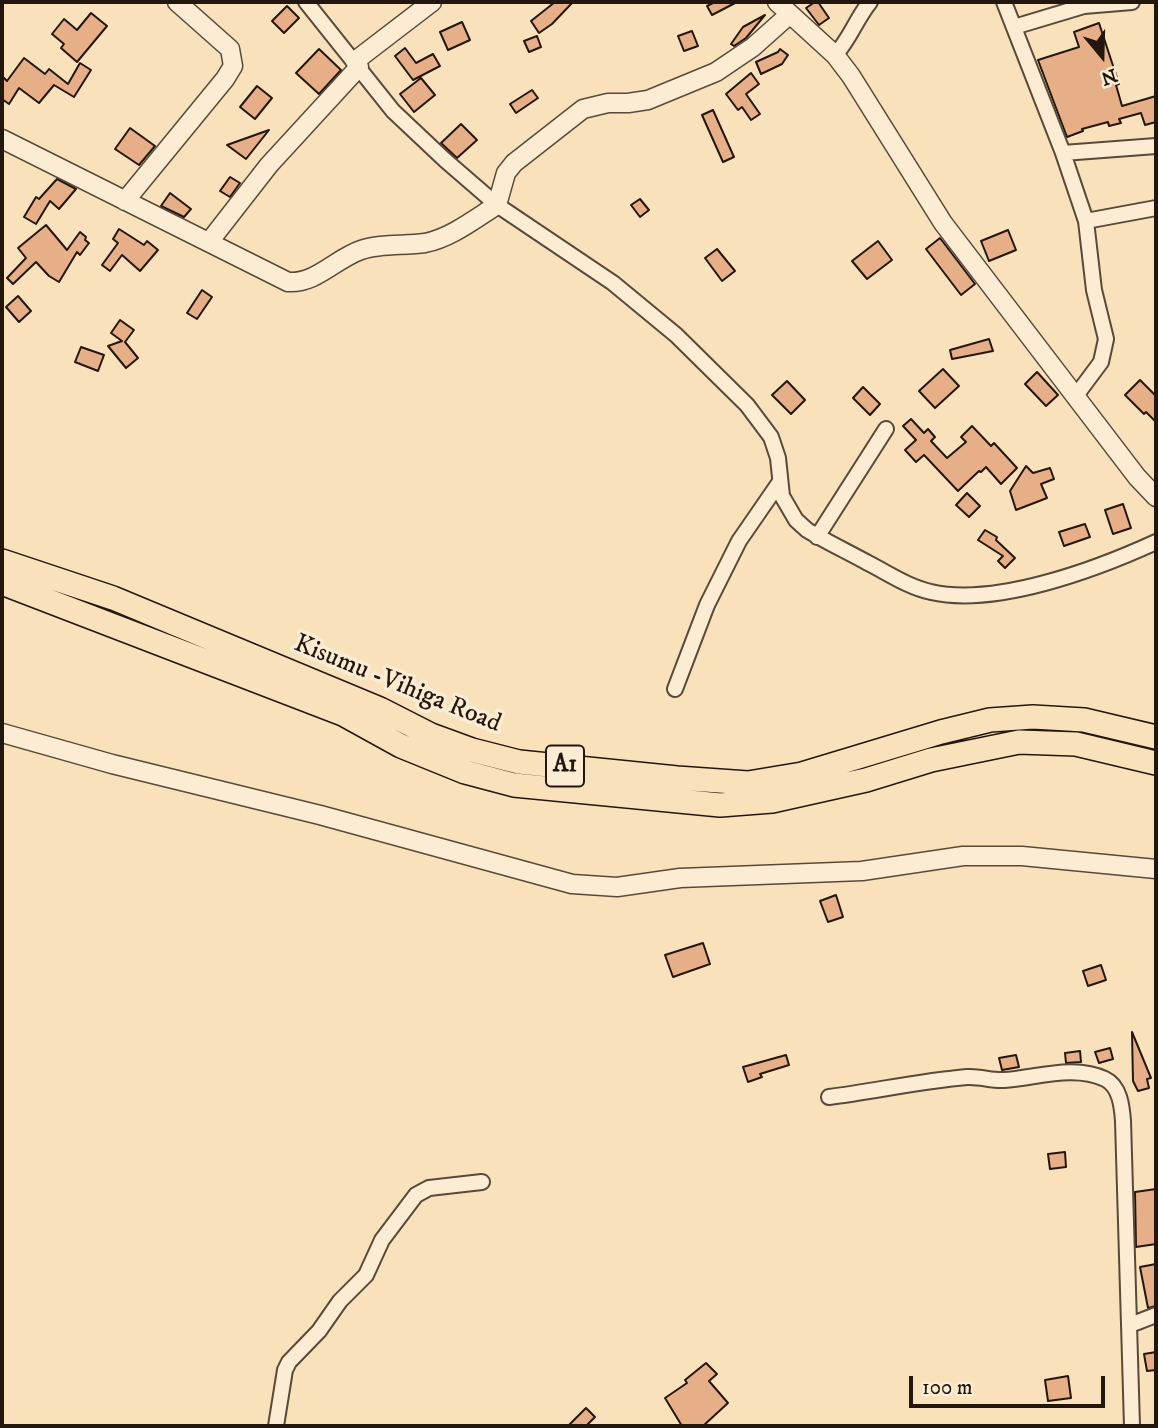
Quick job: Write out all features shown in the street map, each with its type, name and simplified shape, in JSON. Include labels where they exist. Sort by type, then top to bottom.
[{"type":"highway","name":"Kisumu -Vihiga Road","points":[[2,561],[113,598],[380,709],[431,735],[472,750],[519,762],[748,783],[802,774],[990,720],[1032,717],[1084,720],[1156,737]]},
{"type":"highway","name":"Kisumu -Vihiga Road","points":[[2,583],[343,714],[401,746],[465,772],[514,785],[720,805],[781,799],[866,780],[931,760],[1019,742],[1076,744],[1156,763]]},
{"type":"street","points":[[124,201],[233,66],[232,53],[227,45],[177,2]]},
{"type":"street","points":[[306,2],[393,111],[445,160],[497,205],[612,283],[676,335],[747,405],[771,437],[778,458],[782,496],[796,520],[817,537],[910,585],[929,592],[951,595],[985,594],[1049,581],[1092,568],[1156,542]]},
{"type":"street","points":[[209,242],[270,165],[357,64],[432,2]]},
{"type":"street","points":[[835,55],[849,38],[857,20],[870,2]]},
{"type":"street","points":[[1004,2],[1063,153],[1086,221],[1094,290],[1106,339],[1101,362],[1075,397]]},
{"type":"street","points":[[1014,27],[1084,6],[1132,2]]},
{"type":"street","points":[[2,139],[288,282],[299,283],[319,274],[349,254],[365,248],[427,243],[449,234],[497,205],[506,173],[514,163],[576,113],[607,103],[649,100],[716,72],[753,47],[784,8],[835,55],[851,76],[943,223],[1137,477],[1156,497]]},
{"type":"street","points":[[1063,153],[1156,146]]},
{"type":"street","points":[[1086,221],[1156,208]]},
{"type":"street","points":[[817,537],[886,429]]},
{"type":"street","points":[[675,689],[707,605],[739,541],[779,483]]},
{"type":"street","points":[[2,733],[112,764],[320,815],[572,884],[617,887],[680,878],[862,871],[963,856],[1022,856],[1156,869]]},
{"type":"street","points":[[829,1097],[969,1077],[1007,1080],[1047,1074],[1082,1073],[1105,1079],[1112,1084],[1120,1102],[1123,1121],[1132,1426]]},
{"type":"street","points":[[276,1426],[283,1380],[289,1362],[319,1331],[340,1301],[366,1275],[382,1240],[416,1195],[429,1188],[482,1182]]},
{"type":"street","points":[[1130,1325],[1156,1315]]},
{"type":"building","points":[[555,2],[573,2],[552,24],[539,33],[531,21]]},
{"type":"building","points":[[715,2],[737,2],[712,15],[707,6]]},
{"type":"building","points":[[818,2],[829,18],[819,25],[806,8]]},
{"type":"building","points":[[287,6],[299,18],[284,33],[272,21]]},
{"type":"building","points":[[91,13],[107,26],[77,62],[61,48],[64,44],[52,34],[64,19],[77,30]]},
{"type":"building","points":[[765,15],[746,38],[734,46],[731,44],[743,27]]},
{"type":"building","points":[[462,22],[470,40],[448,50],[440,32]]},
{"type":"building","points":[[1099,23],[1119,84],[1116,85],[1122,106],[1156,96],[1156,122],[1145,125],[1141,113],[1119,119],[1121,123],[1109,126],[1108,122],[1082,129],[1083,131],[1067,137],[1038,60],[1079,47],[1074,32]]},
{"type":"building","points":[[692,31],[698,46],[684,51],[678,36]]},
{"type":"building","points":[[537,36],[541,47],[529,52],[524,41]]},
{"type":"building","points":[[405,48],[416,63],[433,54],[440,66],[413,80],[395,56]]},
{"type":"building","points":[[319,49],[341,70],[319,94],[296,73]]},
{"type":"building","points":[[780,49],[788,55],[782,64],[761,74],[756,62]]},
{"type":"building","points":[[24,58],[45,74],[49,69],[68,84],[80,63],[91,70],[74,97],[54,85],[39,103],[19,88],[9,104],[2,99],[2,76],[7,81]]},
{"type":"building","points":[[751,73],[759,84],[746,94],[760,114],[751,120],[742,107],[738,110],[726,94]]},
{"type":"building","points":[[421,78],[435,95],[414,112],[400,94]]},
{"type":"building","points":[[257,86],[272,98],[255,119],[240,107]]},
{"type":"building","points":[[532,90],[538,98],[516,113],[510,104]]},
{"type":"building","points":[[713,110],[734,157],[723,162],[702,115]]},
{"type":"building","points":[[461,124],[477,140],[457,158],[441,143]]},
{"type":"building","points":[[130,128],[155,146],[139,165],[115,149]]},
{"type":"building","points":[[269,130],[246,159],[227,145]]},
{"type":"building","points":[[230,177],[240,183],[230,197],[220,191]]},
{"type":"building","points":[[57,179],[76,189],[59,209],[50,201],[36,224],[24,217],[36,197],[39,199]]},
{"type":"building","points":[[170,193],[191,209],[184,217],[161,206]]},
{"type":"building","points":[[640,199],[649,210],[640,217],[631,205]]},
{"type":"building","points":[[46,225],[67,250],[80,232],[89,243],[80,255],[77,252],[59,282],[36,262],[13,284],[7,278],[26,258],[18,248]]},
{"type":"building","points":[[119,229],[144,245],[147,241],[158,250],[140,271],[122,255],[110,271],[102,265],[118,243],[113,239]]},
{"type":"building","points":[[1008,230],[1016,250],[989,261],[981,241]]},
{"type":"building","points":[[940,238],[975,284],[961,295],[926,249]]},
{"type":"building","points":[[878,241],[892,260],[867,279],[852,261]]},
{"type":"building","points":[[717,249],[735,271],[722,281],[705,258]]},
{"type":"building","points":[[202,290],[212,297],[197,319],[187,313]]},
{"type":"building","points":[[18,296],[31,311],[19,322],[6,307]]},
{"type":"building","points":[[120,320],[134,330],[125,342],[138,358],[126,368],[108,346],[122,341],[111,333]]},
{"type":"building","points":[[989,339],[993,351],[952,359],[950,350]]},
{"type":"building","points":[[81,347],[104,355],[98,371],[75,362]]},
{"type":"building","points":[[943,369],[959,386],[935,408],[919,391]]},
{"type":"building","points":[[1037,372],[1058,395],[1046,406],[1025,384]]},
{"type":"building","points":[[1140,380],[1156,396],[1156,422],[1125,395]]},
{"type":"building","points":[[787,381],[805,400],[791,414],[772,395]]},
{"type":"building","points":[[863,387],[880,404],[870,415],[853,398]]},
{"type":"building","points":[[911,419],[924,433],[928,429],[935,437],[931,441],[947,458],[966,442],[961,437],[972,426],[991,446],[994,443],[1017,468],[1001,484],[986,467],[958,491],[924,455],[916,462],[905,450],[916,440],[903,426]]},
{"type":"building","points":[[1026,466],[1033,473],[1050,468],[1054,479],[1041,484],[1047,498],[1016,510],[1010,491]]},
{"type":"building","points":[[967,493],[980,506],[969,517],[956,505]]},
{"type":"building","points":[[1123,504],[1131,528],[1113,534],[1105,510]]},
{"type":"building","points":[[1085,524],[1090,537],[1064,546],[1059,532]]},
{"type":"building","points":[[985,530],[997,537],[996,540],[1015,558],[1005,568],[998,561],[1003,556],[978,540]]},
{"type":"building","points":[[836,895],[843,917],[828,922],[820,901]]},
{"type":"building","points":[[703,943],[710,964],[673,977],[665,955]]},
{"type":"building","points":[[1101,965],[1106,980],[1088,986],[1083,971]]},
{"type":"building","points":[[1132,1032],[1151,1078],[1147,1079],[1149,1088],[1138,1091],[1133,1081]]},
{"type":"building","points":[[1110,1048],[1113,1059],[1099,1063],[1095,1052]]},
{"type":"building","points":[[1080,1051],[1081,1062],[1066,1063],[1065,1053]]},
{"type":"building","points":[[786,1055],[789,1065],[760,1074],[762,1077],[748,1082],[743,1067]]},
{"type":"building","points":[[1016,1055],[1019,1067],[1002,1070],[999,1058]]},
{"type":"building","points":[[1065,1152],[1066,1167],[1050,1169],[1048,1154]]},
{"type":"building","points":[[1156,1189],[1156,1244],[1136,1247],[1135,1192]]},
{"type":"building","points":[[1156,1264],[1156,1306],[1148,1308],[1140,1267]]},
{"type":"building","points":[[1156,1352],[1156,1370],[1147,1371],[1144,1354]]},
{"type":"building","points":[[706,1363],[717,1374],[709,1381],[728,1403],[703,1426],[682,1426],[665,1398],[687,1383],[685,1380]]},
{"type":"building","points":[[1068,1376],[1071,1398],[1048,1401],[1045,1380]]},
{"type":"building","points":[[586,1408],[595,1417],[586,1426],[568,1426]]}]
